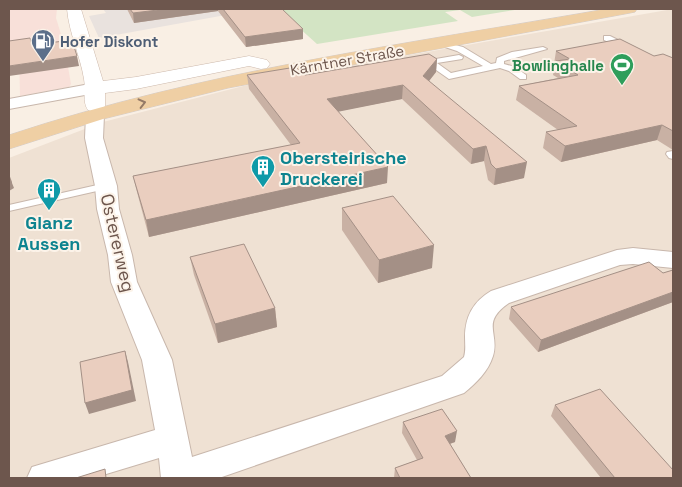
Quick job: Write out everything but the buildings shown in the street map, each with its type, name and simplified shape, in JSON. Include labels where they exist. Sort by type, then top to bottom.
[{"type":"main road","points":[[74,9],[95,101]]},
{"type":"main road","name":"Kärntner Straße","points":[[9,128],[95,101],[142,89],[261,64],[576,9]]},
{"type":"main road","name":"Kärntner Straße","points":[[9,142],[95,101],[252,77],[630,9]]},
{"type":"street","name":"Kärntner Straße","points":[[9,104],[95,101]]},
{"type":"street","name":"Ostererweg","points":[[95,101],[94,138],[106,186],[108,209],[120,255],[124,282],[157,360],[173,439],[178,478]]},
{"type":"street","points":[[178,478],[454,385],[470,372],[480,355],[479,334],[481,315],[489,303],[500,297],[617,258],[633,256],[673,260]]},
{"type":"street","points":[[44,478],[173,439]]},
{"type":"lane","points":[[607,38],[633,50]]},
{"type":"lane","points":[[442,42],[495,67]]},
{"type":"lane","points":[[495,67],[500,60],[516,54],[543,49]]},
{"type":"lane","points":[[410,66],[459,57]]},
{"type":"lane","points":[[430,62],[449,76],[495,67],[512,69],[523,77]]},
{"type":"lane","points":[[9,208],[106,186]]},
{"type":"shaded area","points":[[9,9],[57,9],[56,18],[64,44],[71,84],[69,87],[20,96],[19,49],[9,50]]},
{"type":"shaded area","points":[[103,9],[259,9],[99,38],[89,16],[106,13]]},
{"type":"shaded area","points":[[673,9],[673,478],[9,478],[9,158],[103,122],[267,80]]},
{"type":"green space","points":[[278,9],[521,9],[472,17],[460,10],[445,12],[458,21],[317,44]]},
{"type":"place","name":"Hofer Diskont","points":[[43,62]]},
{"type":"place","name":"Bowlinghalle","points":[[622,86]]},
{"type":"place","name":"Obersteirische Druckerei","points":[[263,188]]},
{"type":"place","name":"Glanz Aussen","points":[[49,211]]}]
